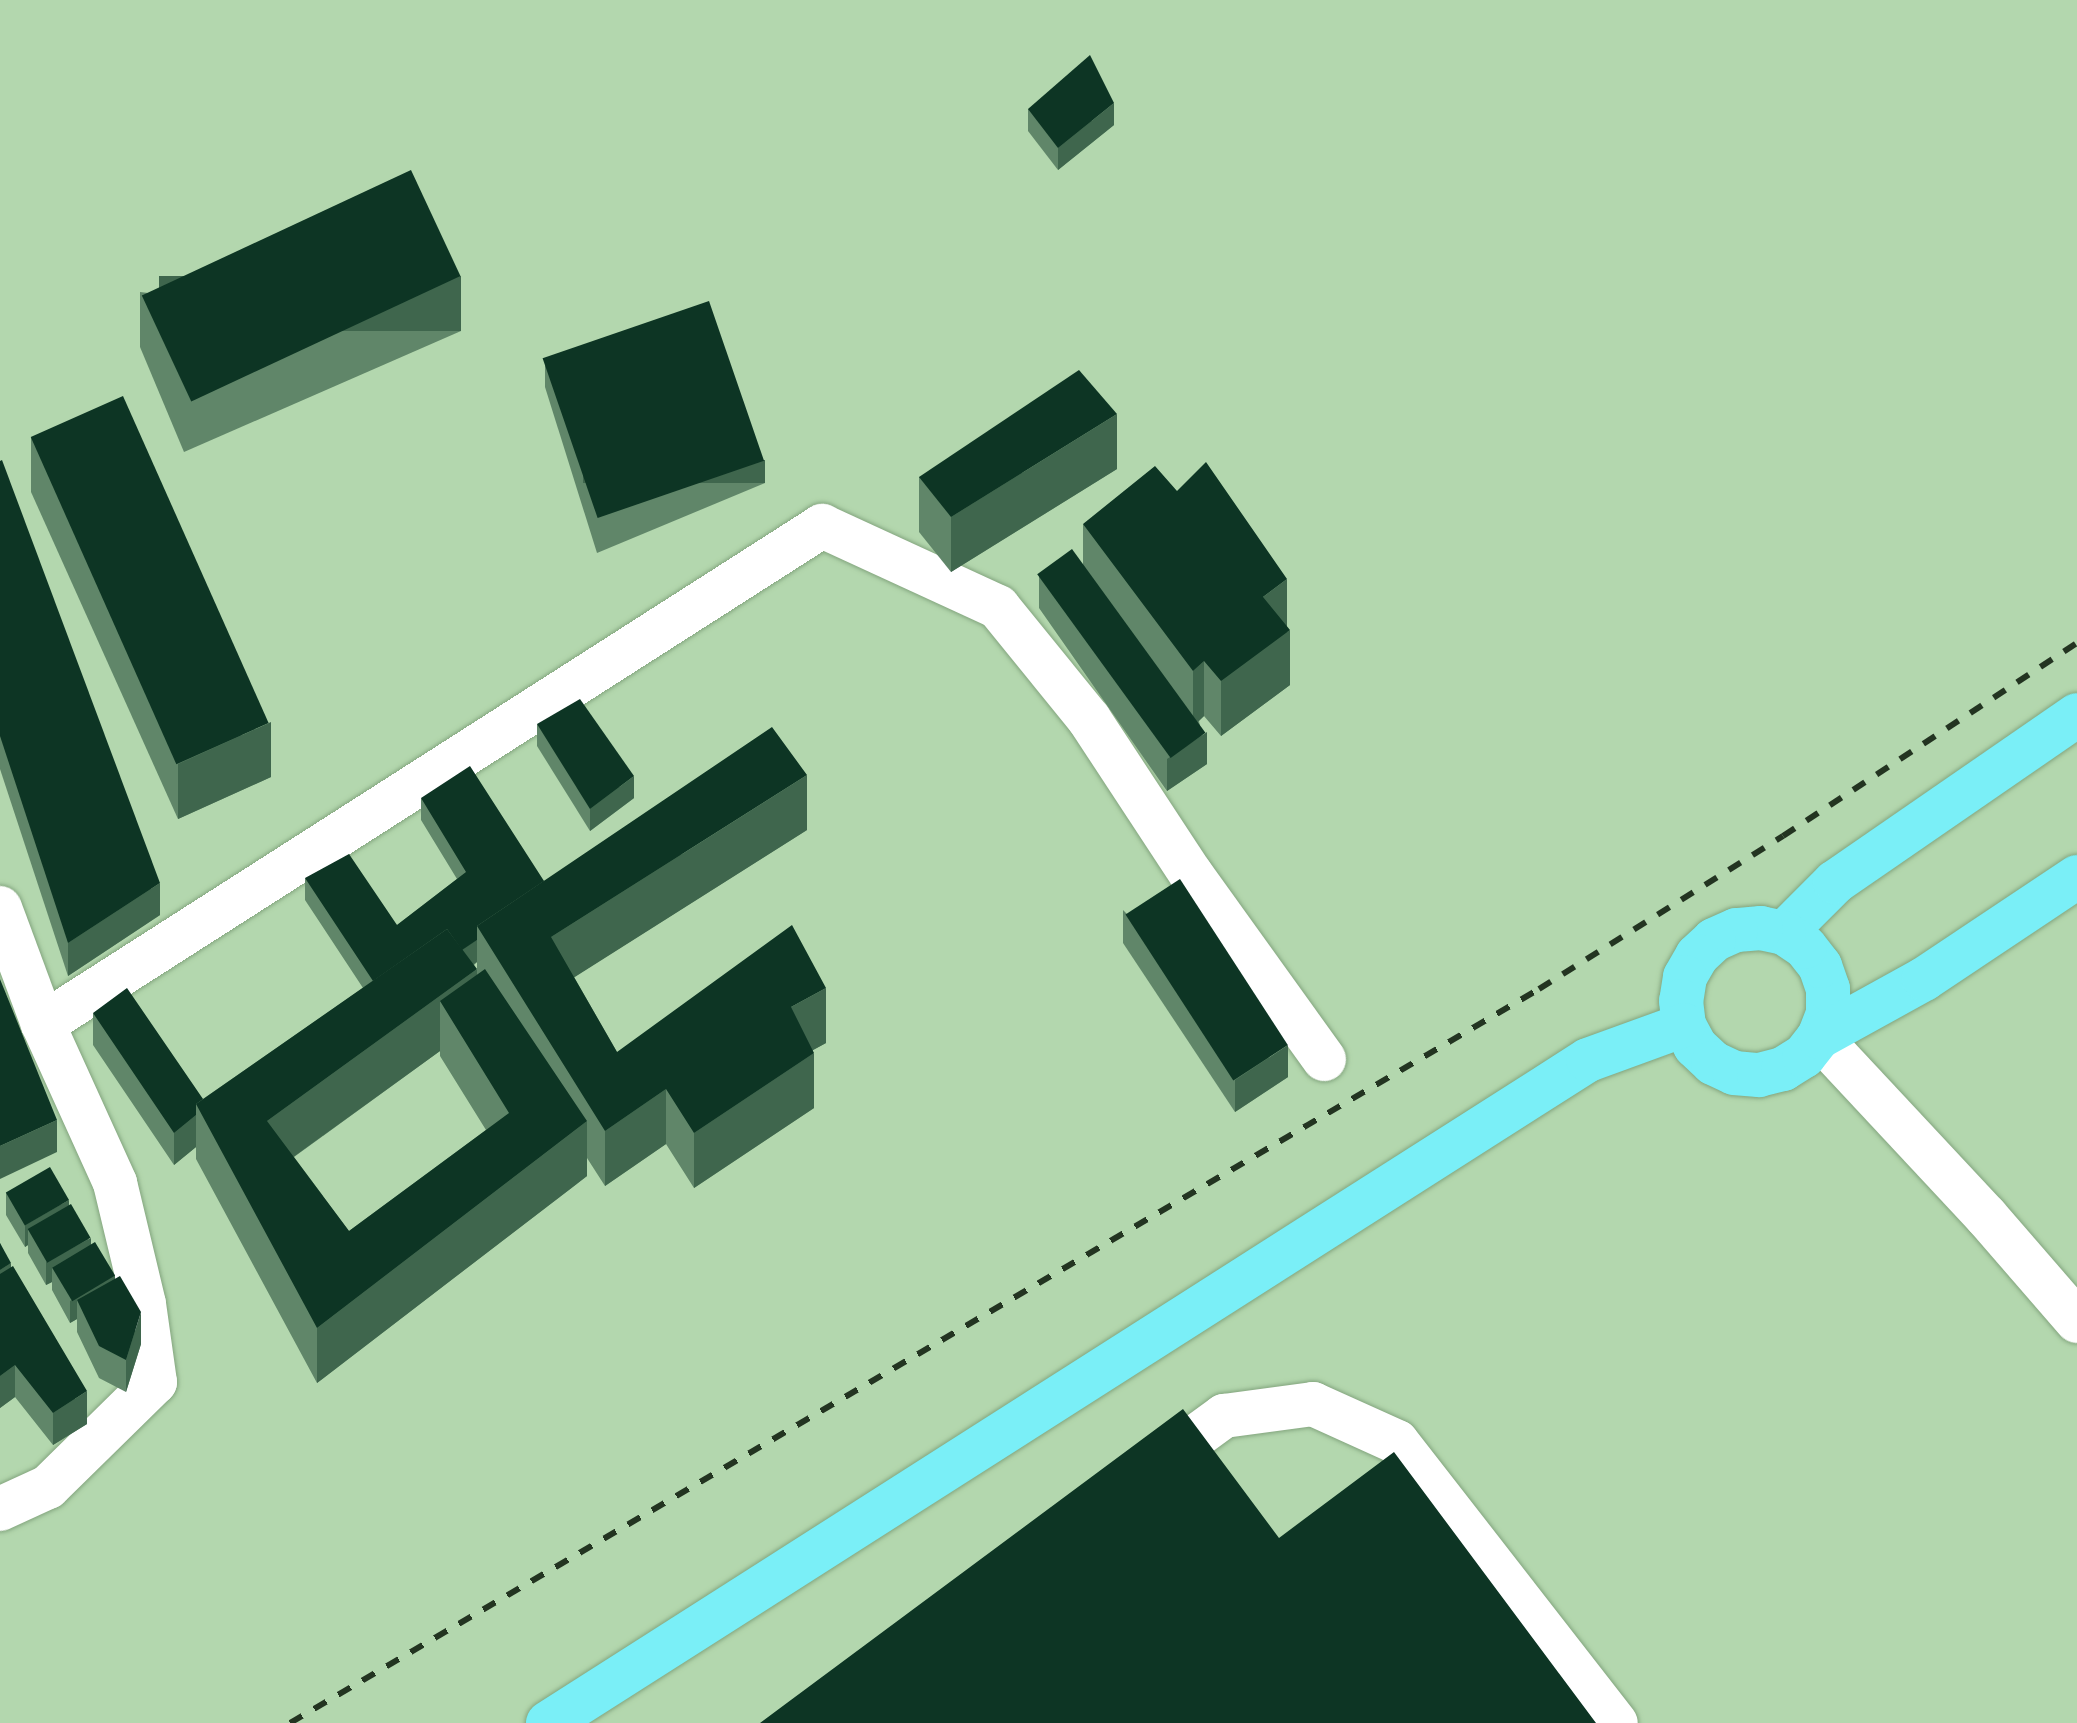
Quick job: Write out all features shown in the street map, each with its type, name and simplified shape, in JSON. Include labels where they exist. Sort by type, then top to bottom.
[{"type":"main road","points":[[1784,933],[1835,882],[2077,715]]},
{"type":"main road","points":[[1819,1037],[1924,979],[2077,877]]},
{"type":"main road","points":[[1761,928],[1784,933],[1805,947],[1820,966],[1828,989],[1828,1014],[1819,1037],[1804,1056],[1783,1069],[1759,1075],[1734,1073],[1713,1063],[1695,1046],[1684,1025],[1681,1001],[1685,977],[1705,948],[1736,930],[1761,928]]},
{"type":"main road","points":[[548,1723],[1588,1060],[1684,1025]]},
{"type":"street","points":[[43,1024],[822,526],[998,607],[1089,719],[1191,874],[1324,1059]]},
{"type":"street","points":[[0,908],[43,1024],[115,1183],[144,1304],[155,1382],[48,1487],[0,1509]]},
{"type":"street","points":[[1819,1037],[1986,1216],[2077,1321]]},
{"type":"street","points":[[1121,1491],[1224,1416],[1313,1404],[1397,1442],[1616,1723]]},
{"type":"building","points":[[1090,55],[1114,103],[1058,148],[1028,109]]},
{"type":"building","points":[[411,170],[460,276],[191,402],[142,296]]},
{"type":"building","points":[[709,301],[764,461],[598,518],[543,358]]},
{"type":"building","points":[[1079,370],[1117,414],[951,517],[919,477]]},
{"type":"building","points":[[123,396],[269,723],[176,764],[31,437]]},
{"type":"building","points":[[2,460],[160,883],[68,943],[0,736]]},
{"type":"building","points":[[1206,462],[1287,579],[1263,597],[1290,630],[1221,681],[1204,661],[1193,671],[1083,524],[1155,466],[1177,491]]},
{"type":"building","points":[[1072,549],[1205,733],[1171,758],[1037,574]]},
{"type":"building","points":[[580,699],[634,776],[590,809],[537,724]]},
{"type":"building","points":[[772,727],[807,775],[551,937],[617,1052],[792,925],[826,988],[791,1007],[814,1053],[694,1133],[666,1089],[605,1131],[477,926]]},
{"type":"building","points":[[470,766],[544,881],[477,926],[477,940],[462,950],[447,929],[373,981],[305,878],[349,854],[397,925],[466,872],[421,798]]},
{"type":"building","points":[[1180,879],[1288,1045],[1233,1080],[1125,914]]},
{"type":"building","points":[[447,929],[477,969],[267,1121],[349,1231],[509,1113],[440,1001],[485,969],[587,1121],[317,1328],[196,1104]]},
{"type":"building","points":[[0,979],[57,1120],[0,1146]]},
{"type":"building","points":[[127,988],[203,1099],[196,1104],[196,1115],[174,1133],[93,1013]]},
{"type":"building","points":[[50,1167],[69,1200],[25,1225],[6,1192]]},
{"type":"building","points":[[71,1204],[90,1238],[47,1263],[28,1229]]},
{"type":"building","points":[[95,1242],[115,1275],[72,1301],[52,1268]]},
{"type":"building","points":[[0,1243],[11,1263],[0,1270]]},
{"type":"building","points":[[13,1266],[87,1391],[53,1413],[15,1365],[0,1376],[0,1274]]},
{"type":"building","points":[[120,1276],[141,1312],[126,1360],[99,1346],[77,1300]]},
{"type":"building","points":[[1183,1409],[1279,1538],[1394,1452],[1596,1723],[760,1723]]},
{"type":"railway","points":[[290,1723],[1539,989],[1783,836],[2077,643]]}]
